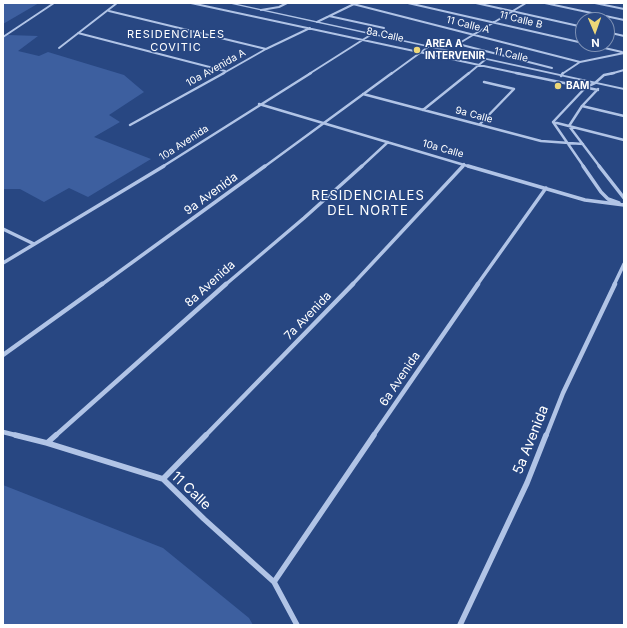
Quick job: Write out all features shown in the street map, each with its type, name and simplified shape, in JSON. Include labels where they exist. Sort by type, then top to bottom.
[{"type":"street","points":[[3,37],[54,3]]},
{"type":"street","points":[[59,48],[109,11],[117,3]]},
{"type":"street","name":"8a Calle","points":[[191,3],[598,90]]},
{"type":"street","name":"11 Calle","points":[[230,3],[624,89]]},
{"type":"street","points":[[280,3],[286,4]]},
{"type":"street","points":[[317,22],[356,3]]},
{"type":"street","name":"11 Calle B","points":[[408,3],[575,41]]},
{"type":"street","points":[[476,3],[575,25]]},
{"type":"street","points":[[458,44],[472,34],[526,3]]},
{"type":"street","points":[[545,3],[624,20]]},
{"type":"street","points":[[595,3],[624,9]]},
{"type":"street","points":[[261,10],[279,7],[286,4]]},
{"type":"street","name":"11 Calle A","points":[[353,4],[580,62]]},
{"type":"street","points":[[279,7],[280,14]]},
{"type":"street","points":[[109,11],[266,49]]},
{"type":"street","points":[[329,16],[384,28]]},
{"type":"street","name":"10a Avenida A","points":[[130,125],[266,49],[310,28]]},
{"type":"street","points":[[78,33],[226,72]]},
{"type":"street","name":"10a Avenida","points":[[3,263],[163,166],[372,34]]},
{"type":"street","points":[[458,44],[552,68]]},
{"type":"street","name":"9a Avenida","points":[[3,355],[226,195],[323,122],[428,47]]},
{"type":"street","points":[[561,76],[564,71],[580,62],[624,53]]},
{"type":"street","points":[[423,110],[486,59]]},
{"type":"street","points":[[553,122],[586,87],[595,83],[604,75],[624,70]]},
{"type":"street","points":[[480,124],[514,89],[484,82]]},
{"type":"street","points":[[569,126],[582,106],[598,90],[595,83]]},
{"type":"street","name":"9a Calle","points":[[363,94],[541,141],[583,144]]},
{"type":"street","name":"10a Calle","points":[[259,104],[585,200],[606,204],[623,205]]},
{"type":"street","points":[[582,106],[624,116]]},
{"type":"street","points":[[553,122],[624,140]]},
{"type":"street","points":[[553,122],[601,192],[608,199],[623,205],[624,199],[569,126]]},
{"type":"street","name":"8a Avenida","points":[[47,443],[252,261],[304,218],[388,142]]},
{"type":"street","name":"7a Avenida","points":[[163,479],[340,298],[464,164]]},
{"type":"street","name":"6a Avenida","points":[[274,582],[440,338],[546,188]]},
{"type":"street","points":[[3,228],[34,244]]},
{"type":"street","name":"5a Avenida","points":[[460,625],[527,483],[564,393],[624,264]]},
{"type":"street","name":"11 Calle","points":[[3,432],[47,443],[163,479],[204,519],[274,582],[297,625]]},
{"type":"shaded area","points":[[3,3],[39,3],[3,24]]},
{"type":"shaded area","points":[[8,35],[38,36],[18,51],[39,56],[48,52],[124,75],[144,92],[109,115],[120,122],[94,137],[151,159],[88,197],[69,188],[44,202],[20,189],[3,189],[3,38]]},
{"type":"shaded area","points":[[3,485],[163,548],[249,618],[253,625],[3,625]]},
{"type":"place","name":"AREA A INTERVENIR","points":[[417,50]]},
{"type":"place","name":"BAM","points":[[558,86]]},
{"type":"district","name":"RESIDENCIALES COVITIC","points":[[176,41]]},
{"type":"district","name":"RESIDENCIALES DEL NORTE","points":[[368,204]]}]
